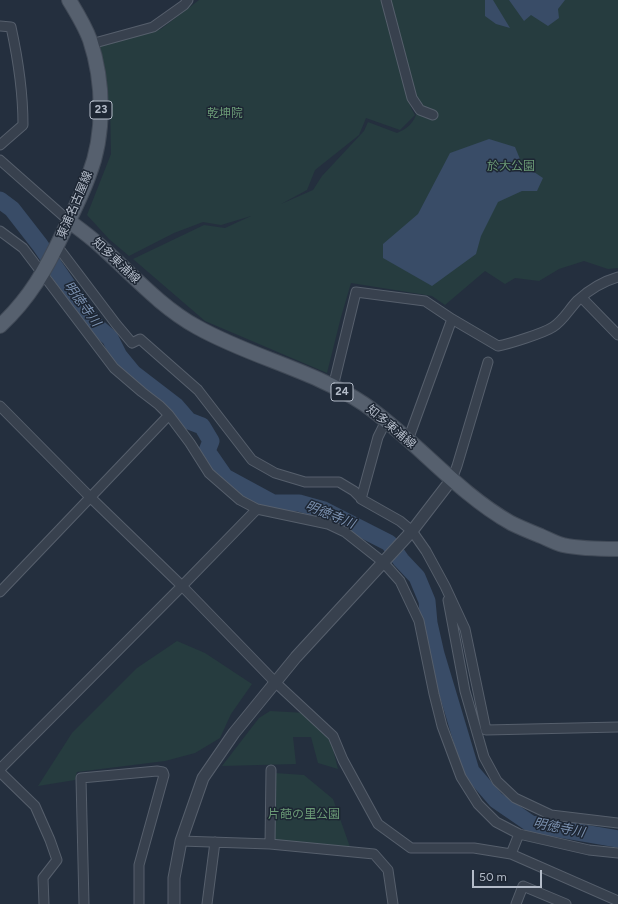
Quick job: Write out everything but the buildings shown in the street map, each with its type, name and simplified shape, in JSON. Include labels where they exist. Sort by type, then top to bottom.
[{"type":"main road","name":"東浦名古屋線","points":[[0,326],[34,288],[57,246],[90,174],[99,131],[101,108],[100,86],[91,44],[69,0]]},
{"type":"main road","name":"知多東浦線","points":[[69,221],[96,242],[148,291],[171,310],[196,327],[225,342],[333,387],[363,404],[386,421],[452,479],[512,524],[562,545],[594,549],[618,549]]},
{"type":"street","points":[[91,44],[153,27],[184,5],[188,0]]},
{"type":"street","points":[[386,0],[412,98],[420,110],[434,115]]},
{"type":"street","points":[[0,26],[11,27],[19,65],[23,102],[23,125],[0,145]]},
{"type":"street","points":[[0,160],[69,221]]},
{"type":"street","points":[[0,231],[23,248],[43,272],[114,368],[169,415],[209,472],[240,500],[257,509],[328,524],[345,532],[383,562],[400,581],[419,621],[442,726],[461,778],[478,804],[496,822],[519,834],[589,850],[618,853]]},
{"type":"street","points":[[57,246],[132,343],[140,339],[198,390],[252,460],[274,473],[305,482],[339,482],[354,491],[361,498],[400,521],[412,531],[426,551],[445,586],[465,629],[486,730],[618,727]]},
{"type":"street","points":[[333,387],[356,292],[425,301],[498,346],[552,328],[562,320],[582,298],[597,286],[618,277]]},
{"type":"street","points":[[582,298],[618,335]]},
{"type":"street","points":[[408,440],[452,319]]},
{"type":"street","points":[[174,904],[174,878],[181,841],[203,778],[234,734],[296,657],[412,531],[452,479],[488,362]]},
{"type":"street","points":[[0,406],[90,497],[182,586],[276,682],[333,736],[343,760],[378,824],[411,848],[474,848],[511,854],[617,901]]},
{"type":"street","points":[[0,592],[169,415]]},
{"type":"street","points":[[361,498],[378,437],[386,421]]},
{"type":"street","points":[[0,769],[257,509]]},
{"type":"street","points":[[445,586],[465,692],[484,757],[497,781],[515,798],[551,816],[618,822]]},
{"type":"street","points":[[270,844],[271,770]]},
{"type":"street","points":[[84,904],[81,778],[157,771],[163,772],[164,775],[139,864],[139,904]]},
{"type":"street","points":[[0,772],[35,806],[57,860],[43,878],[44,904]]},
{"type":"street","points":[[511,854],[519,834]]},
{"type":"street","points":[[181,841],[270,844],[374,854],[388,870],[393,904]]},
{"type":"street","points":[[207,904],[215,842]]},
{"type":"street","points":[[516,904],[523,886],[566,904]]},
{"type":"green space","name":"於大公園","points":[[199,0],[382,0],[411,108],[415,115],[400,130],[366,118],[359,135],[315,170],[307,190],[281,204],[313,190],[322,176],[364,131],[368,122],[397,133],[407,127],[414,119],[417,111],[389,0],[618,0],[618,268],[608,269],[584,261],[559,269],[539,281],[515,278],[505,284],[485,271],[445,305],[432,296],[351,283],[327,373],[205,321],[133,259],[204,225],[225,228],[251,216],[221,225],[203,222],[174,233],[129,256],[109,239],[87,215],[111,154],[110,105],[91,44],[161,29]]},
{"type":"green space","points":[[177,641],[205,653],[252,684],[231,714],[220,738],[195,753],[165,761],[77,772],[75,780],[38,786],[72,733],[137,668]]},
{"type":"green space","points":[[270,711],[306,713],[331,741],[338,769],[318,763],[311,737],[293,737],[296,764],[222,766],[259,718]]},
{"type":"green space","name":"片葩の里公園","points":[[275,773],[304,775],[333,799],[350,847],[275,840]]},
{"type":"water","points":[[485,0],[493,0],[510,28],[496,24],[485,16]]},
{"type":"water","points":[[509,0],[565,0],[558,9],[559,18],[548,26],[531,15],[524,21]]},
{"type":"water","points":[[489,139],[515,147],[522,164],[543,178],[537,191],[522,191],[498,202],[481,236],[476,254],[432,286],[383,258],[383,244],[418,214],[450,153]]},
{"type":"waterway","name":"明徳寺川","points":[[0,200],[12,209],[40,245],[94,324],[110,338],[119,356],[133,373],[176,406],[189,421],[202,426],[211,441],[207,451],[225,477],[273,503],[299,503],[324,510],[389,543],[401,560],[417,577],[427,601],[429,623],[436,654],[471,771],[496,800],[531,824],[618,839]]},
{"type":"park label","name":"乾坤院","points":[[225,113]]}]
